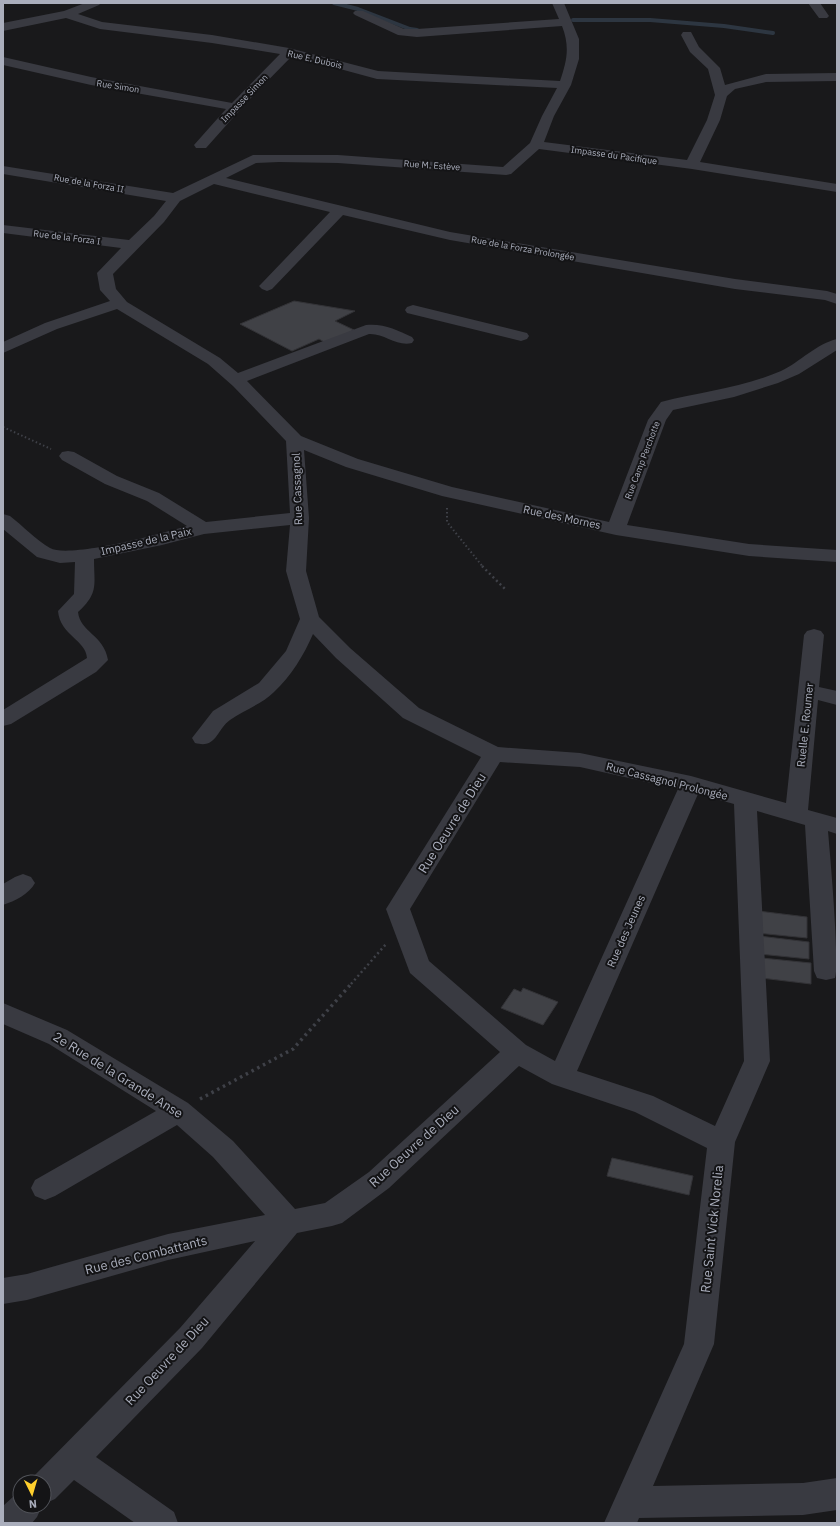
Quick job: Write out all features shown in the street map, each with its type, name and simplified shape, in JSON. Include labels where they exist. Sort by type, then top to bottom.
[{"type":"street","points":[[3,27],[67,14],[95,3]]},
{"type":"street","name":"Rue M. Estève","points":[[175,198],[253,159],[338,158],[506,171],[536,145],[548,116],[565,85],[573,59],[573,39],[558,3]]},
{"type":"street","points":[[814,3],[823,16]]},
{"type":"street","points":[[360,13],[385,26],[402,32],[567,22]]},
{"type":"street","name":"Rue E. Dubois","points":[[67,14],[100,25],[212,39],[289,52],[377,75],[565,85]]},
{"type":"street","points":[[687,35],[695,51],[714,68],[714,75],[721,95],[718,109],[692,165]]},
{"type":"street","name":"Impasse Simon","points":[[202,145],[234,107],[289,52]]},
{"type":"street","name":"Rue Simon","points":[[3,61],[91,81],[234,107]]},
{"type":"street","points":[[721,95],[731,86],[766,78],[837,77]]},
{"type":"street","name":"Impasse du Pacifique","points":[[536,145],[692,165],[837,188]]},
{"type":"street","name":"Rue de la Forza II","points":[[3,170],[175,198]]},
{"type":"street","name":"Rue de la Forza Prolongée","points":[[212,179],[450,236],[735,284],[827,296],[837,300]]},
{"type":"street","name":"Rue Cassagnol","points":[[175,198],[158,219],[105,273],[108,290],[120,303],[214,361],[236,379],[295,440],[300,518],[296,572],[310,620],[343,653],[411,713],[494,754]]},
{"type":"street","points":[[267,286],[340,210]]},
{"type":"street","name":"Rue de la Forza I","points":[[3,229],[131,245]]},
{"type":"street","points":[[3,348],[51,326],[120,303]]},
{"type":"street","points":[[413,310],[521,336]]},
{"type":"street","points":[[236,379],[366,330],[375,328],[384,330],[406,340]]},
{"type":"street","name":"Rue Camp Perchotte","points":[[616,529],[657,420],[667,406],[725,394],[767,381],[788,373],[827,348],[837,344]]},
{"type":"street","name":"Rue des Mornes","points":[[295,440],[352,463],[448,492],[616,529],[749,550],[837,556]]},
{"type":"street","points":[[68,456],[111,480],[152,497],[203,528]]},
{"type":"street","name":"Impasse de la Paix","points":[[3,520],[44,553],[60,557],[85,555],[162,539],[203,528],[300,518]]},
{"type":"street","points":[[3,718],[89,667],[98,660],[96,650],[73,625],[68,616],[68,611],[84,594],[85,555]]},
{"type":"street","points":[[202,738],[221,716],[266,688],[295,653],[310,620]]},
{"type":"street","name":"Ruelle E. Roumer","points":[[814,635],[808,692],[826,971]]},
{"type":"street","points":[[808,692],[837,698]]},
{"type":"street","name":"Rue Cassagnol Prolongée","points":[[494,754],[580,760],[691,784],[816,820]]},
{"type":"street","name":"Rue Oeuvre de Dieu","points":[[52,1480],[190,1338],[289,1222],[332,1214],[379,1180],[517,1052],[419,966],[398,909],[494,754]]},
{"type":"street","name":"Rue des Jeunes","points":[[561,1077],[691,784]]},
{"type":"street","name":"Rue Saint Vick Norelia","points":[[625,1512],[699,1344],[721,1142],[757,1061],[745,800]]},
{"type":"street","points":[[3,896],[23,883]]},
{"type":"street","name":"2e Rue de la Grande Anse","points":[[3,1013],[58,1037],[179,1111],[224,1149],[289,1222]]},
{"type":"street","points":[[517,1052],[561,1077],[644,1104],[721,1142]]},
{"type":"street","points":[[45,1188],[179,1111]]},
{"type":"street","name":"Rue des Combattants","points":[[3,1291],[27,1287],[168,1247],[289,1222]]},
{"type":"street","points":[[73,1460],[162,1523]]},
{"type":"street","points":[[625,1512],[803,1499],[837,1494]]},
{"type":"street","points":[[9,1523],[18,1514]]},
{"type":"path","points":[[3,427],[68,456]]},
{"type":"path","points":[[448,492],[447,522],[474,557],[505,589]]},
{"type":"path","points":[[179,1111],[293,1048],[404,924]]},
{"type":"building","points":[[294,301],[355,311],[335,321],[354,330],[326,343],[319,339],[292,351],[240,324]]},
{"type":"building","points":[[758,911],[807,917],[807,938],[757,933]]},
{"type":"building","points":[[759,936],[809,942],[809,959],[759,954]]},
{"type":"building","points":[[762,958],[811,963],[811,984],[761,978]]},
{"type":"building","points":[[523,988],[558,1002],[543,1025],[501,1008],[514,989],[521,992]]},
{"type":"building","points":[[612,1158],[693,1176],[689,1195],[607,1176]]},
{"type":"waterway","points":[[334,3],[358,9],[410,29],[417,30]]},
{"type":"waterway","points":[[573,20],[650,20],[724,26],[773,33]]}]
